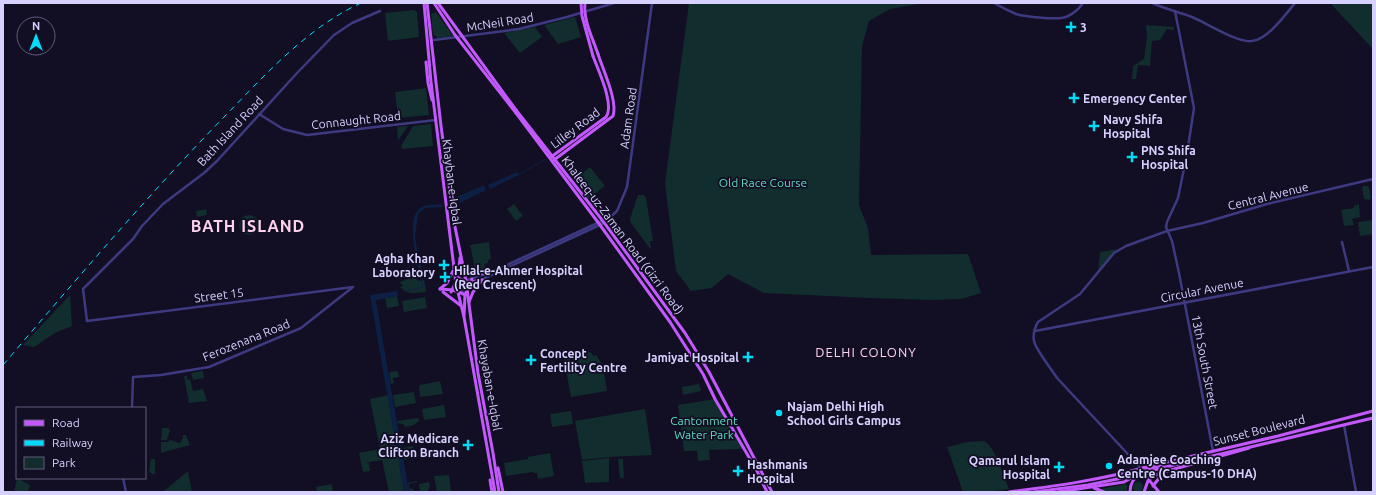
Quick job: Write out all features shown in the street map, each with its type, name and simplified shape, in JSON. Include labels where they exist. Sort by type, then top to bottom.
[{"type":"main road","name":"Khayban-e-Iqbal","points":[[424,3],[430,82],[454,269],[457,278],[456,284]]},
{"type":"main road","name":"Khayban-e-Iqbal","points":[[427,3],[454,222],[466,281]]},
{"type":"main road","name":"Khaleeq-uz-Zaman Road (Gizri Road)","points":[[434,3],[455,35],[553,159],[670,322],[703,374],[714,399],[767,492]]},
{"type":"main road","name":"Khaleeq-uz-Zaman Road (Gizri Road)","points":[[438,3],[516,111]]},
{"type":"main road","name":"Lilley Road","points":[[553,159],[606,117],[609,111],[608,98],[584,24],[581,3]]},
{"type":"main road","name":"Lilley Road","points":[[553,159],[576,144],[613,116],[613,99],[587,20],[585,3]]},
{"type":"main road","points":[[426,62],[430,96],[434,108]]},
{"type":"main road","points":[[558,164],[561,154]]},
{"type":"main road","name":"Khaleeq-uz-Zaman Road (Gizri Road)","points":[[553,159],[603,222],[685,333],[709,372],[772,492]]},
{"type":"main road","points":[[460,255],[457,278],[466,281],[482,280]]},
{"type":"main road","points":[[463,266],[474,273],[487,274]]},
{"type":"main road","points":[[441,290],[450,279],[454,269]]},
{"type":"main road","points":[[468,290],[471,280]]},
{"type":"main road","points":[[469,304],[473,292],[482,280]]},
{"type":"main road","name":"Khayaban-e-Iqbal","points":[[466,281],[478,373],[499,492]]},
{"type":"main road","points":[[452,291],[456,284]]},
{"type":"main road","name":"Khayaban-e-Iqbal","points":[[456,284],[464,317],[486,442],[485,447],[494,492]]},
{"type":"main road","points":[[649,293],[653,289]]},
{"type":"main road","points":[[441,290],[457,291],[467,295],[464,317]]},
{"type":"main road","points":[[441,290],[460,305]]},
{"type":"main road","name":"Sunset Boulevard","points":[[1129,475],[1146,467],[1373,411]]},
{"type":"main road","name":"Sunset Boulevard","points":[[1129,475],[1243,448],[1285,440],[1373,418]]},
{"type":"main road","points":[[1149,480],[1153,476],[1164,472],[1247,450],[1251,447]]},
{"type":"main road","points":[[493,453],[502,492]]},
{"type":"main road","points":[[1131,492],[1132,484],[1138,476],[1147,469],[1195,455]]},
{"type":"main road","points":[[1144,492],[1150,475],[1147,469]]},
{"type":"main road","points":[[1153,486],[1164,472]]},
{"type":"main road","points":[[1058,492],[1082,491],[1124,482],[1129,480],[1129,475]]},
{"type":"main road","points":[[1034,492],[1088,485],[1129,475]]},
{"type":"main road","points":[[1009,492],[1129,475],[1138,476]]},
{"type":"main road","points":[[1149,480],[1159,492]]},
{"type":"main road","points":[[1093,488],[1104,492]]},
{"type":"street","name":"McNeil Road","points":[[434,40],[526,28],[614,3]]},
{"type":"street","name":"Adam Road","points":[[603,222],[617,211],[628,187],[652,3]]},
{"type":"street","points":[[994,3],[1017,14],[1026,16],[1064,17],[1076,11],[1083,4]]},
{"type":"street","points":[[1152,3],[1194,18],[1235,37],[1252,41],[1264,36],[1282,19],[1295,3]]},
{"type":"street","name":"Bath Island Road","points":[[87,321],[83,289],[133,239],[142,226],[164,204],[217,161],[297,72],[337,32],[352,23],[380,11]]},
{"type":"street","points":[[1167,231],[1167,222],[1178,198],[1194,108],[1174,11]]},
{"type":"street","name":"Connaught Road","points":[[259,114],[283,129],[307,135],[436,120]]},
{"type":"street","name":"Central Avenue","points":[[1035,331],[1036,324],[1040,320],[1080,294],[1117,250],[1132,243],[1167,231],[1203,223],[1267,204],[1373,180]]},
{"type":"street","points":[[471,280],[496,271],[603,222]]},
{"type":"street","points":[[457,291],[468,290],[496,271],[571,235],[599,224]]},
{"type":"street","name":"13th South Street","points":[[1167,231],[1173,245],[1213,451]]},
{"type":"street","points":[[1342,242],[1349,271]]},
{"type":"street","name":"Circular Avenue","points":[[1035,331],[1373,266]]},
{"type":"street","points":[[456,284],[466,281]]},
{"type":"street","name":"Street 15","points":[[87,321],[351,286],[353,287]]},
{"type":"street","name":"Ferozenana Road","points":[[132,407],[133,377],[161,375],[213,365],[301,328],[353,287]]},
{"type":"street","points":[[1035,331],[1034,343],[1058,379],[1139,466]]},
{"type":"street","points":[[1344,425],[1356,492]]},
{"type":"street","points":[[123,479],[124,491]]},
{"type":"green space","name":"Old Race Course","points":[[689,3],[925,3],[890,9],[869,21],[862,46],[859,205],[868,228],[871,255],[968,254],[981,293],[961,299],[929,300],[764,293],[728,274],[712,288],[691,291],[676,271],[665,183]]},
{"type":"green space","points":[[1330,3],[1373,3],[1373,49]]},
{"type":"green space","points":[[414,10],[417,12],[419,37],[388,41],[385,13]]},
{"type":"green space","points":[[436,12],[453,36],[438,38],[433,34],[431,14]]},
{"type":"green space","points":[[575,17],[581,37],[558,44],[544,25]]},
{"type":"green space","points":[[1146,25],[1174,27],[1174,30],[1167,29],[1160,40],[1152,41],[1150,66],[1138,65],[1136,79],[1132,79],[1133,66],[1144,59],[1147,37]]},
{"type":"green space","points":[[535,27],[542,37],[520,53],[504,33]]},
{"type":"green space","points":[[426,88],[429,115],[398,118],[395,92]]},
{"type":"green space","points":[[431,124],[433,146],[402,149],[401,146],[413,126]]},
{"type":"green space","points":[[408,126],[399,139],[398,139],[397,127]]},
{"type":"green space","points":[[590,167],[605,186],[588,199],[574,180]]},
{"type":"green space","points":[[1363,186],[1369,187],[1371,198],[1369,200],[1364,199]]},
{"type":"green space","points":[[638,195],[644,195],[646,198],[653,241],[650,241],[651,250],[631,223],[630,219]]},
{"type":"green space","points":[[514,204],[523,216],[516,221],[507,209]]},
{"type":"green space","points":[[1359,204],[1360,217],[1352,219],[1354,225],[1344,226],[1341,210],[1354,208],[1354,206]]},
{"type":"green space","points":[[206,209],[207,215],[197,217],[196,211]]},
{"type":"green space","points":[[245,215],[253,215],[259,221],[259,229],[253,235],[245,235],[239,229],[239,221]]},
{"type":"green space","points":[[1372,220],[1373,234],[1360,236],[1358,222]]},
{"type":"green space","points":[[489,242],[491,259],[488,260],[488,263],[484,264],[487,271],[475,269],[470,245]]},
{"type":"green space","points":[[1118,249],[1098,272],[1100,252]]},
{"type":"green space","points":[[410,278],[411,280],[412,278],[416,278],[418,281],[424,280],[425,292],[415,293],[402,290],[400,287],[403,286],[400,282]]},
{"type":"green space","points":[[70,295],[72,326],[55,333],[34,347],[23,345]]},
{"type":"green space","points":[[397,296],[399,306],[387,308],[385,298]]},
{"type":"green space","points":[[425,297],[427,308],[404,312],[402,301]]},
{"type":"green space","points":[[590,352],[594,356],[596,355],[603,366],[607,391],[571,397],[564,359]]},
{"type":"green space","points":[[203,371],[204,378],[193,380],[191,373]]},
{"type":"green space","points":[[398,371],[399,377],[393,378],[394,383],[391,384],[389,372]]},
{"type":"green space","points":[[184,376],[187,376],[187,380],[190,379],[193,391],[203,389],[207,401],[189,403]]},
{"type":"green space","points":[[440,381],[443,394],[420,397],[420,385]]},
{"type":"green space","points":[[699,384],[701,391],[683,395],[682,387]]},
{"type":"green space","points":[[414,392],[416,403],[395,407],[393,395]]},
{"type":"green space","points":[[388,395],[404,492],[389,492],[382,460],[364,463],[369,463],[370,471],[363,472],[359,453],[380,449],[370,399]]},
{"type":"green space","name":"Cantonment Water Park","points":[[715,399],[743,449],[709,450],[710,460],[698,461],[697,451],[684,451],[678,405]]},
{"type":"green space","points":[[444,405],[446,417],[424,420],[422,409]]},
{"type":"green space","points":[[645,409],[652,455],[582,460],[575,421]]},
{"type":"green space","points":[[571,411],[573,424],[552,427],[550,414]]},
{"type":"green space","points":[[418,418],[419,421],[414,425],[406,427],[397,421]]},
{"type":"green space","points":[[162,428],[168,428],[170,430],[167,440],[161,440]]},
{"type":"green space","points":[[183,435],[186,435],[190,445],[161,453],[161,442],[168,442],[170,440],[180,443],[183,439]]},
{"type":"green space","points":[[984,441],[992,449],[1009,489],[988,492],[963,492],[947,447],[967,442]]},
{"type":"green space","points":[[413,446],[415,456],[422,455],[404,460],[402,448]]},
{"type":"green space","points":[[550,453],[554,476],[538,479],[537,473],[533,472],[506,476],[504,463]]},
{"type":"green space","points":[[609,458],[609,482],[585,483],[582,461]]},
{"type":"green space","points":[[151,459],[155,459],[155,474],[152,474],[149,471]]},
{"type":"green space","points":[[618,459],[623,459],[624,478],[620,478]]},
{"type":"green space","points":[[188,471],[192,492],[164,492],[164,491]]},
{"type":"green space","points":[[449,475],[451,491],[437,492],[434,476]]},
{"type":"green space","points":[[17,479],[30,485],[28,492],[14,492]]},
{"type":"green space","points":[[417,481],[409,484],[410,489],[413,489],[414,492],[409,492],[408,483]]},
{"type":"green space","points":[[429,482],[430,487],[427,492],[414,492],[420,491],[419,484]]},
{"type":"green space","points":[[1138,482],[1143,487],[1138,492],[1133,487]]},
{"type":"green space","points":[[332,484],[333,492],[317,492],[316,487]]},
{"type":"green space","points":[[1126,484],[1127,492],[1107,492],[1100,489]]},
{"type":"water","points":[[517,172],[519,175],[490,189],[488,185]]},
{"type":"water","points":[[484,185],[486,190],[460,203],[457,197]]},
{"type":"water","points":[[442,204],[442,207],[425,208],[418,214],[415,237],[421,271],[419,272],[413,238],[416,213],[420,208],[425,206]]},
{"type":"water","points":[[397,291],[398,296],[376,301],[409,492],[404,492],[370,295]]},
{"type":"waterway","points":[[518,175],[546,159]]},
{"type":"waterway","points":[[448,205],[461,202]]},
{"type":"waterway","points":[[406,291],[423,287],[420,263]]},
{"type":"railway","points":[[3,365],[139,208],[256,84],[305,38],[342,13],[361,3]]},
{"type":"place","name":"3","points":[[1071,27]]},
{"type":"place","name":"Emergency Center","points":[[1074,98]]},
{"type":"place","name":"Navy Shifa Hospital","points":[[1094,126]]},
{"type":"place","name":"PNS Shifa Hospital","points":[[1132,157]]},
{"type":"place","name":"Agha Khan Laboratory","points":[[444,265]]},
{"type":"place","name":"Hilal-e-Ahmer Hospital (Red Crescent)","points":[[445,277]]},
{"type":"place","name":"Jamiyat Hospital","points":[[748,357]]},
{"type":"place","name":"Concept Fertility Centre","points":[[531,360]]},
{"type":"place","name":"Najam Delhi High School Girls Campus","points":[[779,413]]},
{"type":"place","name":"Aziz Medicare Clifton Branch","points":[[468,445]]},
{"type":"place","name":"Adamjee Coaching Centre (Campus-10 DHA)","points":[[1109,466]]},
{"type":"place","name":"Qamarul Islam Hospital","points":[[1059,467]]},
{"type":"place","name":"Hashmanis Hospital","points":[[738,471]]},
{"type":"district","name":"BATH ISLAND","points":[[248,226]]},
{"type":"district","name":"DELHI COLONY","points":[[866,352]]}]
